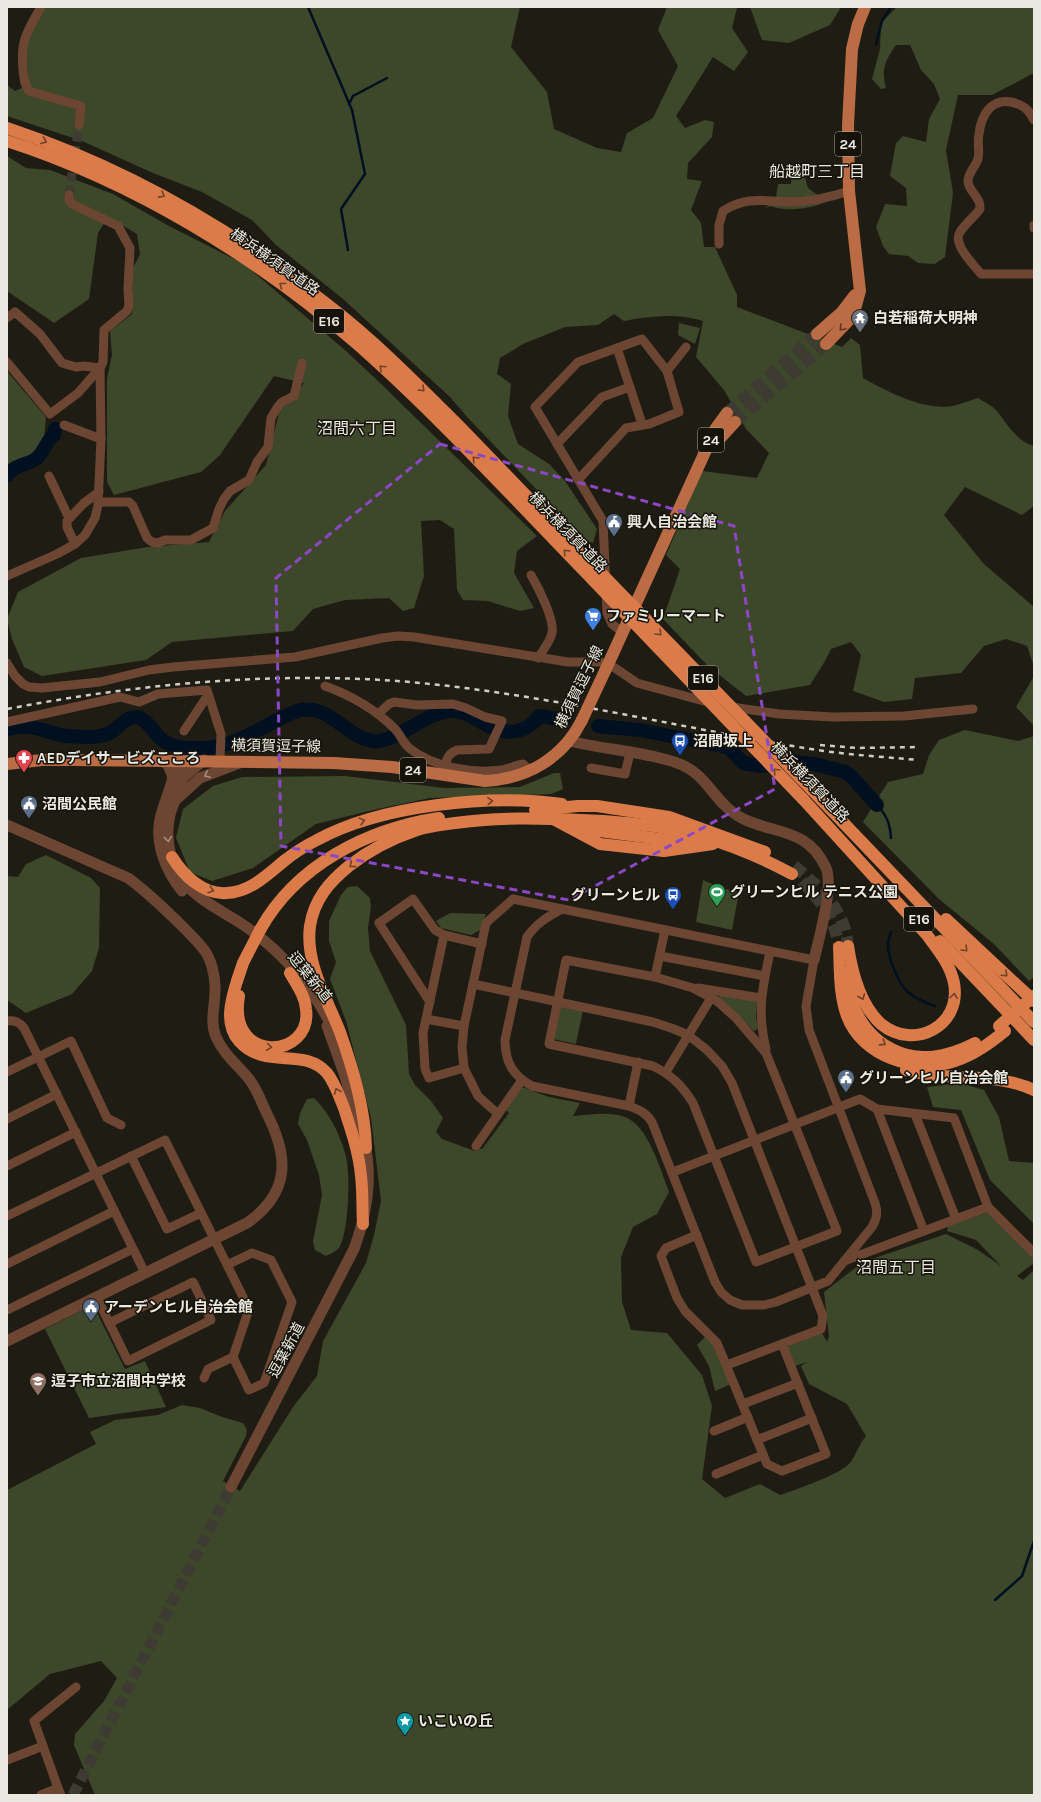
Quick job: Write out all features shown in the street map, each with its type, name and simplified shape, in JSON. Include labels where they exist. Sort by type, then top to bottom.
[{"type":"highway","name":"横浜横須賀道路","points":[[7,128],[78,155],[141,185],[193,213],[278,266],[329,305],[401,369],[491,459],[812,790],[1034,1022]]},
{"type":"highway","name":"横浜横須賀道路","points":[[7,141],[75,167],[151,204],[226,246],[274,278],[356,344],[422,405],[593,580],[1034,1040]]},
{"type":"highway","points":[[803,799],[927,935],[944,957],[952,975],[955,992],[952,1007],[945,1020],[933,1030],[919,1035],[903,1034],[889,1029],[875,1017],[867,1007],[850,960],[843,946],[842,998],[847,1016],[867,1050],[891,1066],[923,1074],[1001,1079],[1034,1090]]},
{"type":"highway","points":[[172,857],[182,871],[195,883],[210,891],[225,894],[243,890],[255,884],[296,852],[329,833],[349,825],[378,817],[430,807],[484,802],[540,801],[578,806],[597,806],[669,817],[703,837],[793,870],[750,845],[703,837],[675,830],[610,820],[558,819],[465,822],[418,830],[377,840],[353,851],[330,866],[300,890],[263,932]]},
{"type":"highway","points":[[290,973],[302,994],[307,1017],[306,1024],[297,1037],[280,1047],[271,1049],[250,1040],[244,1032],[239,1020],[238,1012],[240,982],[243,963],[263,932],[276,906],[305,876],[334,854],[372,835],[411,823],[450,816],[510,811],[550,810],[578,806]]},
{"type":"highway","points":[[558,819],[592,830],[703,837]]},
{"type":"highway","points":[[558,819],[582,835],[600,844],[626,848],[664,851],[683,848],[703,837]]},
{"type":"highway","points":[[366,1148],[366,1127],[348,1055],[321,989],[312,960],[309,935],[310,927],[317,903],[324,891],[343,871],[370,852],[391,841],[418,830]]},
{"type":"highway","points":[[864,844],[1034,1001]]},
{"type":"highway","points":[[850,960],[848,974],[850,994],[857,1015],[865,1027],[882,1044],[894,1050],[914,1056],[943,1055],[978,1041],[1002,1029],[1034,1007]]},
{"type":"highway","points":[[240,982],[231,999],[229,1013],[234,1033],[244,1047],[263,1057],[304,1060],[316,1064],[328,1074],[334,1083],[348,1120],[359,1158],[362,1177],[363,1224]]},
{"type":"highway","points":[[856,1033],[872,1047],[888,1057],[906,1063],[926,1065],[947,1063],[963,1058],[986,1045],[1034,996]]},
{"type":"main road","name":"24","points":[[826,344],[849,320],[859,299],[860,282],[849,191],[848,125],[852,49],[858,24],[866,7]]},
{"type":"main road","points":[[817,334],[850,303],[860,282]]},
{"type":"main road","name":"横須賀逗子線","points":[[220,756],[243,761],[366,764],[484,781],[500,780],[530,771],[553,757],[570,741],[582,720],[697,469],[731,417]]},
{"type":"main road","name":"24","points":[[7,764],[42,760],[204,760],[220,756]]},
{"type":"street","points":[[41,7],[23,41],[21,57],[24,84],[28,91],[81,106],[79,125]]},
{"type":"street","points":[[1034,120],[1030,111],[1023,105],[1001,101],[993,104],[987,110],[982,119],[978,134],[978,157],[968,177],[968,183],[979,200],[980,209],[959,233],[958,238],[959,245],[982,274],[1034,274]]},
{"type":"street","points":[[719,244],[719,225],[723,211],[733,204],[746,200],[789,202],[826,199],[849,191]]},
{"type":"street","points":[[7,362],[50,414],[78,393],[100,368],[103,362],[104,330],[127,311],[129,305],[128,289],[130,248],[118,226],[72,204],[69,200],[69,195]]},
{"type":"street","points":[[7,318],[15,312],[40,334],[62,363],[76,367],[84,366],[100,368]]},
{"type":"street","points":[[578,480],[626,428],[649,424],[679,412],[667,371],[642,339],[578,362],[535,407],[604,525],[608,612],[612,624],[622,633]]},
{"type":"street","points":[[667,371],[686,347]]},
{"type":"street","points":[[617,348],[642,424]]},
{"type":"street","points":[[98,502],[129,502],[133,506],[147,538],[152,542],[158,543],[165,540],[191,540],[213,528],[224,499],[230,491],[248,480],[257,462],[268,447],[271,418],[282,402],[294,396],[302,363]]},
{"type":"street","points":[[7,576],[57,554],[75,544],[85,535],[95,518],[99,492],[101,439],[100,368]]},
{"type":"street","points":[[557,444],[602,397],[630,387]]},
{"type":"street","points":[[64,425],[101,439]]},
{"type":"street","points":[[49,476],[69,518]]},
{"type":"street","points":[[75,544],[66,527],[66,521],[84,503],[99,492]]},
{"type":"street","points":[[531,575],[547,609],[553,631],[538,658]]},
{"type":"street","points":[[7,663],[23,684],[29,687],[42,688],[100,682],[149,670],[173,667],[295,657],[382,638],[398,636],[414,637],[568,662],[600,662],[606,668],[638,683],[682,696],[743,710],[833,717],[904,716],[973,710]]},
{"type":"street","points":[[325,686],[378,714],[398,733],[409,748],[421,755],[445,765],[490,771],[503,770],[523,764],[530,771]]},
{"type":"street","points":[[7,722],[120,697],[139,702],[158,694],[207,690],[222,737],[220,756]]},
{"type":"street","points":[[184,731],[208,695]]},
{"type":"street","points":[[378,714],[389,704],[394,702],[417,705],[453,704],[485,717],[502,721],[489,749],[457,750],[452,752],[447,757],[445,765]]},
{"type":"street","points":[[562,909],[544,918],[534,927],[527,937],[514,992],[505,1040],[505,1052],[508,1063],[514,1073],[532,1086],[629,1106],[641,1110],[648,1116],[652,1122],[673,1172],[715,1282],[721,1292],[730,1300],[742,1305],[764,1305],[828,1281],[872,1227],[876,1219],[877,1212],[813,1042],[806,1018],[808,991],[829,884],[826,867],[816,852],[805,842],[791,834],[750,822],[737,816],[726,806],[704,780],[685,766],[662,759],[570,741]]},
{"type":"street","points":[[591,768],[625,774],[630,753]]},
{"type":"street","points":[[167,760],[180,767],[183,777]]},
{"type":"street","points":[[167,760],[173,777],[171,799]]},
{"type":"street","points":[[171,799],[183,777],[204,760]]},
{"type":"street","points":[[171,799],[200,778],[243,761]]},
{"type":"street","name":"逗葉新道","points":[[171,799],[168,842],[179,876],[187,887],[261,937],[278,951],[312,991],[334,1030],[344,1055],[368,1162],[368,1193],[363,1224],[354,1249],[232,1487]]},
{"type":"street","name":"逗葉新道","points":[[171,799],[160,820],[160,845],[163,860],[173,880],[183,892],[257,942],[273,955],[308,994],[325,1022],[346,1079],[364,1159],[365,1193],[363,1224]]},
{"type":"street","points":[[7,825],[128,878],[142,887],[195,939],[206,952],[213,970],[215,986],[213,1020],[215,1034],[222,1049],[233,1064],[250,1080],[279,1140],[282,1153],[282,1170],[278,1186],[260,1214],[236,1228],[7,1341]]},
{"type":"street","points":[[430,1002],[379,923],[413,899],[435,930],[444,935],[482,944]]},
{"type":"street","points":[[498,1114],[478,1096],[464,1068],[462,1047],[464,1026],[486,923],[513,899],[814,960]]},
{"type":"street","points":[[655,977],[665,930]]},
{"type":"street","points":[[444,935],[423,1033],[425,1069],[429,1078],[464,1068]]},
{"type":"street","points":[[761,998],[719,990],[693,988],[655,977],[566,960],[549,1044],[652,1066],[666,1072],[677,1081],[693,1103],[756,1262],[837,1231],[766,1053],[761,1026],[761,998],[770,952]]},
{"type":"street","points":[[660,956],[765,976]]},
{"type":"street","points":[[473,984],[653,1022],[688,1035],[707,1050],[722,1066],[732,1083],[823,1316],[821,1329],[727,1365]]},
{"type":"street","points":[[693,988],[711,998],[736,1018],[766,1053]]},
{"type":"street","points":[[666,1072],[711,998]]},
{"type":"street","points":[[426,1019],[464,1026]]},
{"type":"street","points":[[7,1021],[13,1020],[20,1023],[24,1028],[145,1272]]},
{"type":"street","points":[[7,1072],[71,1041],[107,1118],[121,1125]]},
{"type":"street","points":[[629,1106],[638,1062]]},
{"type":"street","points":[[476,1146],[522,1080]]},
{"type":"street","points":[[7,1118],[57,1094]]},
{"type":"street","points":[[673,1172],[860,1099],[877,1109],[954,1118],[988,1207],[1034,1253]]},
{"type":"street","points":[[877,1109],[924,1231]]},
{"type":"street","points":[[915,1114],[956,1219]]},
{"type":"street","points":[[7,1166],[76,1132]]},
{"type":"street","points":[[7,1216],[165,1140],[201,1213],[214,1239],[227,1265],[249,1309],[233,1357],[249,1390],[264,1383],[292,1302],[272,1260],[252,1254],[227,1265]]},
{"type":"street","points":[[131,1156],[167,1229],[201,1213]]},
{"type":"street","points":[[843,1262],[988,1207]]},
{"type":"street","points":[[7,1264],[114,1211]]},
{"type":"street","points":[[697,1235],[666,1248],[661,1256],[677,1298],[685,1311],[717,1343],[743,1404],[766,1464],[782,1471],[826,1454],[782,1344]]},
{"type":"street","points":[[7,1310],[133,1248]]},
{"type":"street","points":[[96,1296],[109,1323],[128,1360],[211,1320],[193,1282],[109,1323]]},
{"type":"street","points":[[204,1378],[208,1369],[233,1357]]},
{"type":"street","points":[[743,1404],[798,1383]]},
{"type":"street","points":[[714,1431],[748,1417]]},
{"type":"street","points":[[757,1440],[812,1418]]},
{"type":"street","points":[[716,1474],[763,1455]]},
{"type":"street","points":[[41,1795],[60,1792],[34,1721],[76,1687]]},
{"type":"street","points":[[7,1760],[43,1746]]},
{"type":"highlighted area","points":[[440,444],[734,526],[775,789],[569,900],[281,846],[276,578]]},
{"type":"green space","points":[[42,7],[520,7],[511,47],[547,92],[554,129],[597,148],[621,152],[627,133],[653,118],[678,66],[658,30],[667,7],[741,7],[737,8],[732,28],[748,52],[734,71],[713,57],[676,116],[685,128],[705,120],[714,122],[712,137],[688,163],[687,179],[702,181],[691,210],[701,223],[704,247],[715,247],[737,295],[737,307],[842,347],[851,338],[860,345],[863,378],[896,395],[921,404],[946,407],[978,398],[996,410],[1017,436],[1028,444],[1034,446],[1034,506],[1022,515],[965,487],[944,515],[984,564],[1034,607],[1034,667],[1027,646],[1006,639],[984,646],[961,673],[915,678],[912,699],[884,702],[853,691],[861,655],[851,642],[831,649],[810,685],[746,696],[708,666],[663,619],[680,569],[666,555],[702,471],[757,478],[769,453],[746,429],[724,390],[696,357],[703,321],[694,318],[664,316],[624,321],[614,314],[598,325],[565,327],[523,344],[500,358],[497,374],[511,384],[508,416],[518,444],[549,464],[565,481],[597,529],[593,543],[585,540],[468,418],[450,397],[343,299],[276,245],[252,220],[202,192],[153,173],[82,141],[7,116],[7,85],[15,91],[29,85],[25,47]]},
{"type":"green space","points":[[750,7],[841,7],[830,25],[789,43],[762,40]]},
{"type":"green space","points":[[897,7],[1034,7],[1034,73],[992,95],[958,95],[946,150],[953,193],[945,257],[935,264],[918,263],[908,256],[889,254],[883,246],[876,227],[885,204],[907,206],[906,188],[890,176],[896,143],[903,136],[926,142],[929,119],[940,99],[934,84],[921,70],[910,45],[896,45],[889,56],[884,70],[886,88],[881,89],[872,79],[880,49],[881,23]]},
{"type":"green space","points":[[7,156],[26,168],[50,170],[113,194],[169,226],[244,264],[346,351],[537,536],[517,551],[514,573],[534,608],[520,611],[488,601],[463,600],[457,590],[454,529],[440,520],[421,521],[424,576],[414,608],[403,611],[389,598],[345,600],[313,609],[293,631],[172,642],[146,660],[42,676],[24,667],[12,639],[7,619],[18,592],[81,558],[148,547],[209,542],[225,511],[266,465],[279,413],[304,383],[274,376],[220,455],[201,472],[114,495],[107,482],[107,379],[112,355],[110,331],[132,314],[133,268],[140,254],[137,234],[108,217],[98,233],[89,299],[54,323],[7,291]]},
{"type":"green space","points":[[792,168],[803,170],[808,188],[819,196],[788,199],[776,197],[778,184],[791,184]]},
{"type":"green space","points":[[826,202],[798,209],[784,209],[770,206],[766,208],[770,203]]},
{"type":"green space","points":[[679,323],[700,328],[695,344],[678,335]]},
{"type":"green space","points":[[7,371],[46,417],[43,451],[13,472],[7,485]]},
{"type":"green space","points":[[1034,676],[1034,726],[1016,707]]},
{"type":"green space","points":[[965,730],[1018,741],[1034,736],[1034,977],[1029,981],[994,944],[939,899],[863,822],[888,782],[923,774],[929,755],[939,740]]},
{"type":"green space","points":[[554,773],[560,773],[563,789],[551,794],[430,798],[316,824],[253,868],[212,881],[190,872],[176,838],[183,809],[213,786],[242,777],[345,776],[444,788],[520,787]]},
{"type":"green space","points":[[46,855],[91,878],[100,888],[99,948],[92,971],[72,994],[26,1013],[7,1000],[7,876],[18,877],[26,864]]},
{"type":"green space","name":"グリーンヒル テニス公園","points":[[703,880],[721,888],[739,892],[732,930],[696,922]]},
{"type":"green space","points":[[357,886],[370,898],[371,907],[368,928],[370,951],[406,1025],[409,1074],[415,1085],[431,1101],[443,1118],[436,1132],[442,1139],[475,1151],[483,1148],[509,1113],[506,1110],[522,1087],[549,1097],[580,1103],[573,1116],[613,1114],[625,1117],[640,1129],[647,1139],[658,1161],[669,1192],[657,1214],[633,1227],[621,1257],[622,1302],[631,1330],[667,1333],[702,1375],[712,1406],[702,1479],[725,1498],[760,1484],[780,1495],[828,1477],[850,1463],[861,1442],[866,1436],[847,1404],[809,1384],[801,1366],[807,1362],[795,1366],[787,1347],[822,1333],[827,1342],[829,1336],[824,1292],[863,1262],[946,1234],[978,1250],[1001,1266],[976,1240],[947,1231],[948,1226],[988,1212],[1034,1258],[1034,1263],[1017,1276],[1023,1280],[1034,1270],[1034,1795],[95,1795],[74,1745],[75,1734],[104,1701],[117,1678],[101,1661],[50,1674],[7,1710],[7,1490],[96,1444],[90,1432],[115,1420],[158,1415],[182,1405],[200,1408],[222,1417],[243,1423],[247,1430],[246,1436],[223,1481],[240,1491],[293,1407],[317,1376],[323,1341],[366,1263],[381,1201],[371,1118],[346,1021],[330,979],[336,962],[329,941],[329,921],[341,895],[348,887]]},
{"type":"green space","points":[[450,913],[486,914],[480,930],[471,935],[441,928],[436,921]]},
{"type":"green space","points":[[720,995],[757,1001],[756,1017],[758,1029],[754,1031],[737,1013],[719,998]]},
{"type":"green space","points":[[560,1005],[583,1010],[576,1044],[553,1039]]},
{"type":"green space","points":[[960,1083],[984,1090],[999,1117],[1009,1161],[1034,1163],[1034,1224],[990,1180],[961,1110],[933,1107],[927,1087]]},
{"type":"green space","points":[[314,1098],[329,1116],[337,1130],[345,1153],[348,1173],[348,1201],[345,1229],[339,1248],[326,1256],[315,1250],[313,1241],[322,1195],[319,1175],[307,1140],[298,1124],[300,1113],[307,1099]]},
{"type":"green space","points":[[93,1305],[125,1369],[145,1361],[166,1407],[89,1418],[45,1329]]},
{"type":"green space","points":[[705,1337],[713,1344],[731,1384],[715,1391],[709,1366],[697,1345]]},
{"type":"waterway","points":[[308,7],[352,110],[365,174],[341,209],[348,250]]},
{"type":"waterway","points":[[876,44],[882,21],[891,7]]},
{"type":"waterway","points":[[349,104],[353,96],[387,78]]},
{"type":"waterway","points":[[7,476],[9,472],[17,467],[37,458],[54,435],[55,429]]},
{"type":"waterway","points":[[7,729],[29,727],[64,736],[93,737],[109,733],[126,720],[136,717],[144,720],[165,742],[185,748],[207,748],[216,747],[252,734],[289,714],[301,710],[321,712],[362,738],[372,741],[381,741],[390,738],[430,717],[450,711],[467,714],[490,727],[507,732],[524,729],[532,724],[539,716],[564,720]]},
{"type":"waterway","points":[[598,726],[640,730],[722,746],[729,748],[743,763],[761,766],[795,762],[815,764],[845,772],[851,776],[877,805]]},
{"type":"waterway","points":[[877,805],[887,820],[891,838]]},
{"type":"waterway","points":[[891,932],[888,941],[888,949],[897,977],[908,992],[914,997],[935,1006]]},
{"type":"waterway","points":[[995,1600],[1022,1576],[1034,1541]]},
{"type":"tunnel","points":[[69,195],[79,125]]},
{"type":"tunnel","points":[[727,413],[817,334]]},
{"type":"tunnel","points":[[735,422],[826,344]]},
{"type":"tunnel","points":[[794,866],[822,891],[837,911],[846,933],[848,946]]},
{"type":"tunnel","points":[[802,881],[821,903],[831,919],[839,947]]},
{"type":"tunnel","points":[[73,1795],[231,1487]]},
{"type":"railway","points":[[7,709],[110,692],[213,681],[317,678],[369,679],[421,683],[520,696],[817,750],[855,755],[918,760]]},
{"type":"railway","points":[[820,745],[857,748],[918,747]]},
{"type":"place","name":"白若稲荷大明神","points":[[860,333]]},
{"type":"place","name":"興人自治会館","points":[[614,537]]},
{"type":"place","name":"ファミリーマート","points":[[593,631]]},
{"type":"place","name":"沼間坂上","points":[[680,756]]},
{"type":"place","name":"AEDデイサービズこころ","points":[[24,773]]},
{"type":"place","name":"沼間公民館","points":[[29,819]]},
{"type":"place","name":"グリーンヒル テニス公園","points":[[717,907]]},
{"type":"place","name":"グリーンヒル","points":[[673,910]]},
{"type":"place","name":"グリーンヒル自治会館","points":[[846,1093]]},
{"type":"place","name":"アーデンヒル自治会館","points":[[91,1322]]},
{"type":"place","name":"逗子市立沼間中学校","points":[[38,1396]]},
{"type":"place","name":"いこいの丘","points":[[405,1736]]},
{"type":"district","name":"船越町三丁目","points":[[817,171]]},
{"type":"district","name":"沼間六丁目","points":[[357,428]]},
{"type":"district","name":"沼間五丁目","points":[[896,1267]]}]
